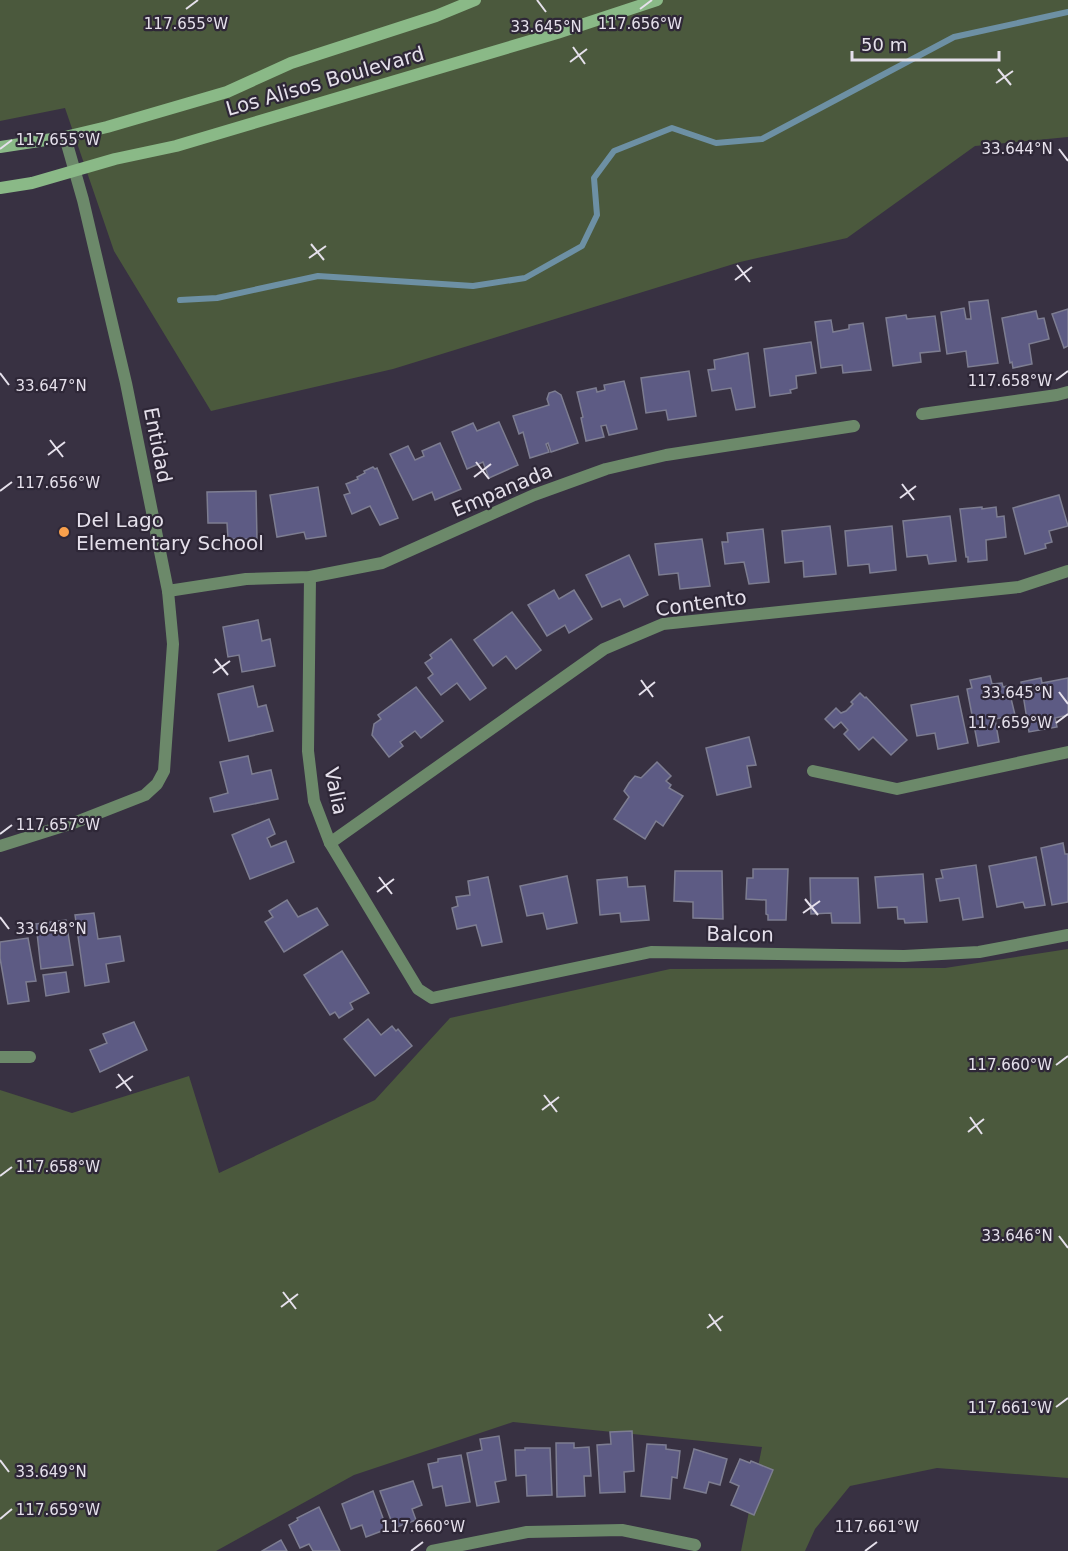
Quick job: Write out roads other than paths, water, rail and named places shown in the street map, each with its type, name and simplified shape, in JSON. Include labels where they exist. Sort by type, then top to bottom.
[{"type":"main road","name":"Los Alisos Boulevard","points":[[0,147],[65,137],[107,127],[227,92],[291,63],[436,16],[475,0]]},
{"type":"main road","name":"Los Alisos Boulevard","points":[[0,188],[32,183],[115,159],[176,146],[557,33],[657,0]]},
{"type":"street","name":"Entidad","points":[[0,846],[76,822],[145,795],[157,784],[164,771],[172,644],[168,591],[126,383],[83,200],[65,137]]},
{"type":"street","points":[[922,414],[1068,392]]},
{"type":"street","name":"Empanada","points":[[168,591],[246,579],[310,577],[382,563],[534,495],[606,470],[666,455],[854,426]]},
{"type":"street","name":"Contento","points":[[330,843],[604,649],[663,624],[1019,587],[1068,571]]},
{"type":"street","name":"Valia","points":[[310,577],[308,751],[314,801],[330,843],[418,988]]},
{"type":"street","points":[[813,771],[897,789],[1068,752]]},
{"type":"street","name":"Balcon","points":[[418,988],[432,998],[651,952],[904,957],[979,952],[1068,935]]},
{"type":"street","points":[[0,1058],[30,1057]]},
{"type":"street","points":[[432,1551],[527,1532],[622,1530],[695,1545]]},
{"type":"waterway","points":[[180,300],[217,298],[318,276],[473,286],[525,278],[582,246],[597,215],[594,178],[614,151],[672,128],[716,143],[762,139],[954,37],[1068,12]]},
{"type":"place","name":"Del Lago Elementary School","points":[[64,532]]}]
